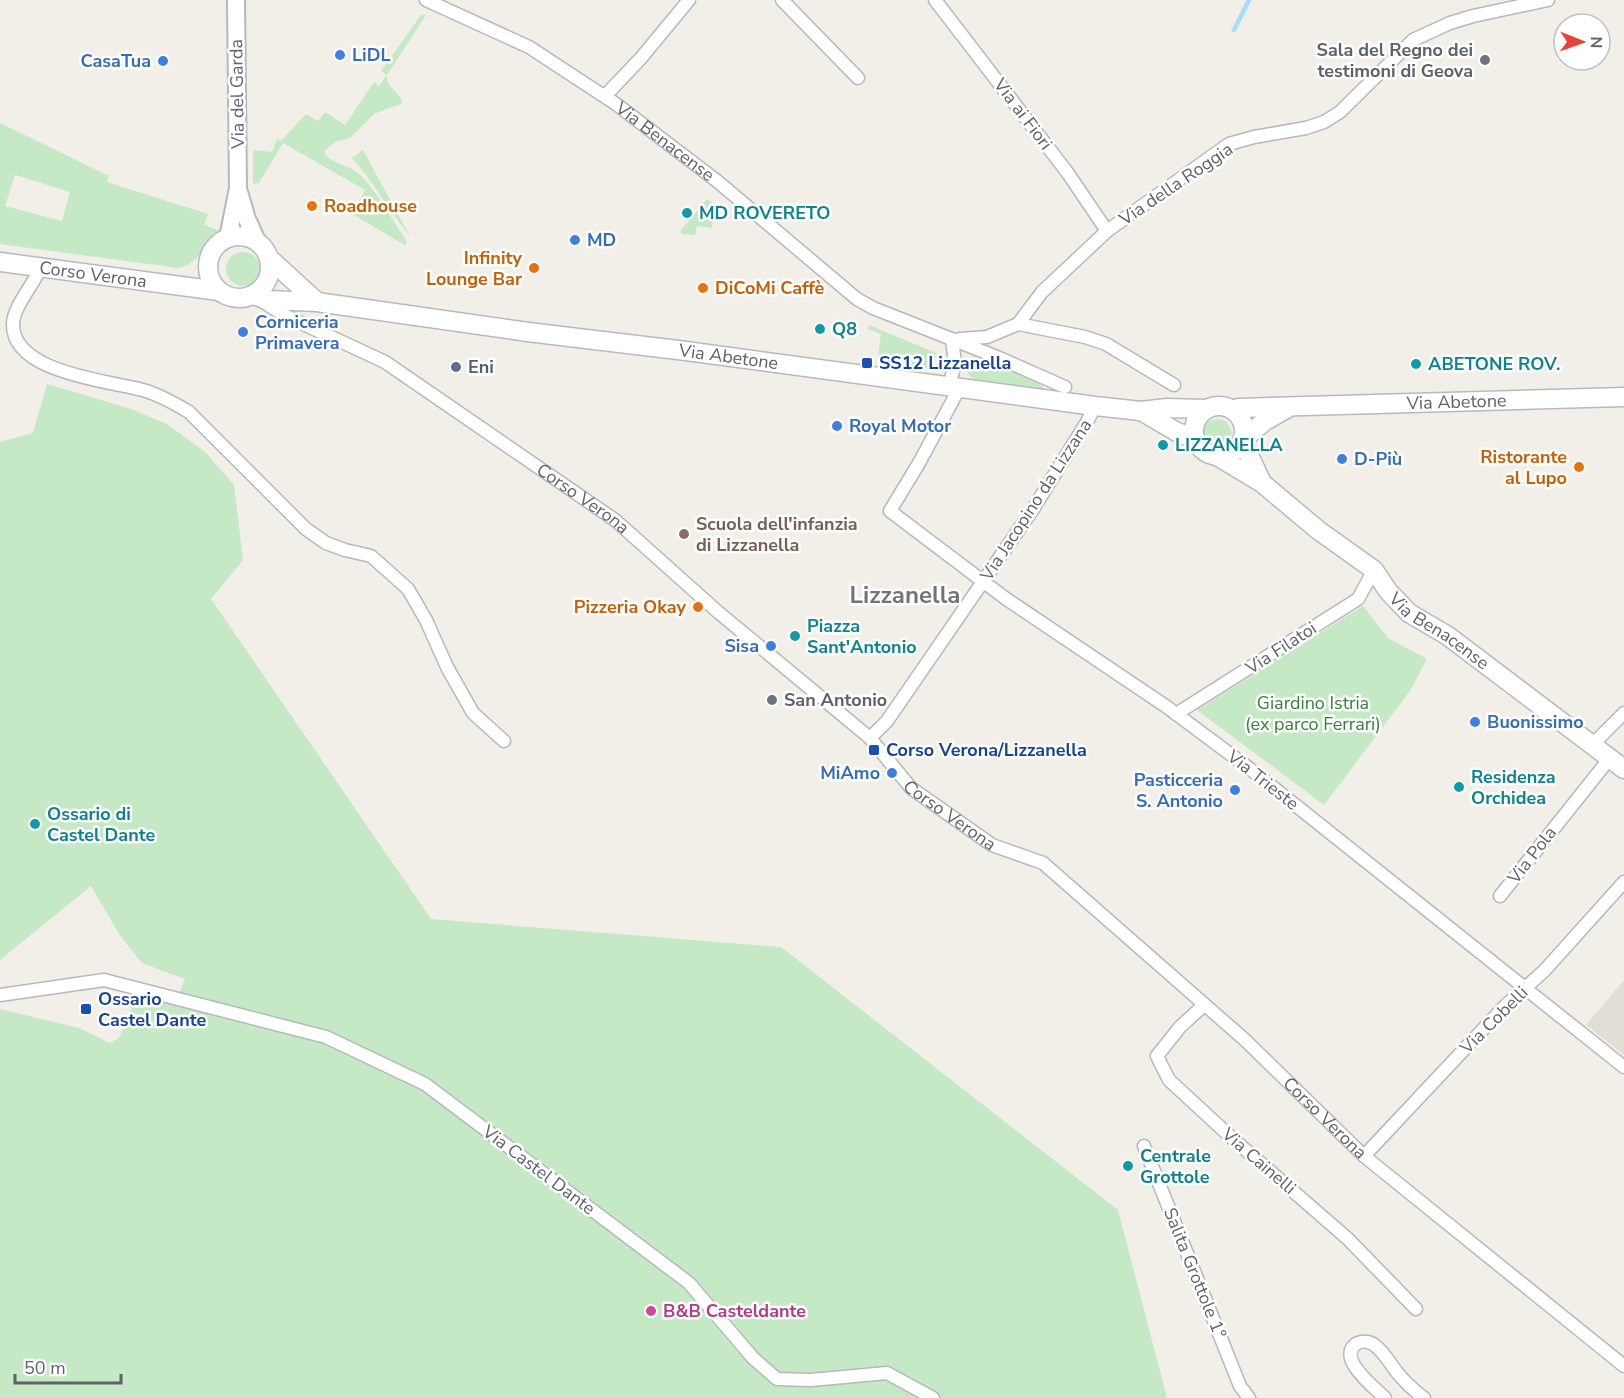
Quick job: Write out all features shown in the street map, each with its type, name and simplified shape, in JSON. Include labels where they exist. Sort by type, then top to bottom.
[{"type":"main road","points":[[187,285],[208,264],[214,249],[228,238],[246,237],[257,241],[266,251],[271,267],[266,284],[253,295],[235,298],[219,291],[209,274],[208,264]]},
{"type":"main road","points":[[270,259],[317,302]]},
{"type":"main road","name":"Corso Verona","points":[[0,262],[219,291]]},
{"type":"main road","name":"Via Abetone","points":[[253,295],[268,300],[317,302],[528,332],[1141,411]]},
{"type":"main road","name":"Via Abetone","points":[[1233,410],[1238,408],[1624,397]]},
{"type":"main road","points":[[1141,411],[1167,408],[1206,409],[1220,406],[1233,410],[1243,424],[1242,440],[1239,446],[1230,453],[1217,456],[1204,452],[1195,439],[1194,425],[1206,409]]},
{"type":"main road","points":[[1242,440],[1265,421],[1289,407]]},
{"type":"main road","points":[[1141,411],[1195,439]]},
{"type":"main road","name":"Via Benacense","points":[[1242,440],[1262,483]]},
{"type":"main road","name":"Via Benacense","points":[[1217,456],[1262,483],[1318,530],[1374,570],[1388,591],[1409,613],[1448,636],[1617,763]]},
{"type":"street","name":"Via del Garda","points":[[228,238],[238,188],[236,0]]},
{"type":"street","name":"Via Benacense","points":[[426,0],[529,47],[605,96],[700,168],[857,299],[873,308],[1065,387]]},
{"type":"street","points":[[605,96],[641,58],[689,0]]},
{"type":"street","points":[[782,0],[858,78]]},
{"type":"street","name":"Via ai Fiori","points":[[936,0],[1067,172],[1107,231]]},
{"type":"street","name":"Via della Roggia","points":[[1018,324],[1042,292],[1107,231],[1229,144],[1306,129],[1324,122],[1340,112],[1413,40],[1450,23],[1548,0]]},
{"type":"street","name":"Via del Garda","points":[[238,188],[247,219],[257,241]]},
{"type":"street","points":[[41,267],[15,312],[13,324],[16,339],[26,351],[58,371],[145,391],[170,400],[189,412],[306,529],[326,543],[371,556],[408,589],[473,713],[504,741]]},
{"type":"street","name":"Corso Verona","points":[[253,295],[282,315],[385,362],[615,520],[718,612],[870,738],[911,788],[992,844],[1043,863],[1245,1040],[1364,1156],[1624,1366]]},
{"type":"street","points":[[955,387],[952,339],[987,337],[1018,324],[1085,337],[1106,344],[1174,385]]},
{"type":"street","name":"Via Trieste","points":[[955,387],[919,463],[890,512],[1005,598],[1176,714],[1323,826],[1624,1067]]},
{"type":"street","name":"Via Jacopino da Lizzana","points":[[870,738],[887,721],[984,581],[1056,473],[1095,406]]},
{"type":"street","name":"Via Filatoi","points":[[1176,714],[1358,599],[1374,570]]},
{"type":"street","points":[[1593,744],[1624,713]]},
{"type":"street","name":"Via Pola","points":[[1500,897],[1617,763]]},
{"type":"street","name":"Via Cobelli","points":[[1364,1156],[1505,1006],[1544,971],[1624,882]]},
{"type":"street","name":"Via Castel Dante","points":[[0,995],[104,980],[326,1037],[425,1084],[689,1283],[753,1358],[777,1379],[811,1380],[887,1373],[933,1398]]},
{"type":"street","name":"Via Cainelli","points":[[1204,1005],[1180,1027],[1157,1056],[1169,1080],[1348,1239],[1416,1310]]},
{"type":"street","name":"Salita Grottole 1°","points":[[1144,1146],[1240,1386],[1249,1398]]},
{"type":"street","points":[[1385,1398],[1352,1364],[1350,1355],[1353,1346],[1358,1342],[1367,1342],[1383,1352],[1400,1376],[1424,1398]]},
{"type":"shaded area","points":[[1624,980],[1624,1055],[1586,1025]]},
{"type":"green space","points":[[421,15],[426,15],[387,75],[381,71]]},
{"type":"green space","points":[[387,75],[391,87],[403,103],[374,114],[350,138],[336,142],[325,150],[325,155],[354,170],[364,179],[407,242],[405,245],[352,214],[365,190],[283,143],[259,183],[253,184],[253,150],[272,152],[277,139],[281,141],[306,114],[318,121],[325,112],[345,125],[374,82],[379,86]]},
{"type":"green space","points":[[0,123],[109,176],[107,182],[208,214],[204,225],[218,230],[191,263],[178,268],[0,244]],"holes":[[[15,175],[70,192],[62,221],[5,206]]]},
{"type":"green space","points":[[363,150],[410,236],[352,158]]},
{"type":"green space","points":[[707,199],[715,205],[712,228],[697,226],[695,235],[681,234],[681,230]]},
{"type":"green space","points":[[243,252],[255,257],[260,269],[255,281],[243,286],[231,281],[226,269],[231,257]]},
{"type":"green space","points":[[869,325],[936,353],[933,369],[914,367],[909,362],[909,355],[899,354],[898,361],[878,357],[881,334],[868,329]]},
{"type":"green space","points":[[981,354],[1035,378],[1046,391],[977,381],[971,377],[966,364],[967,360],[985,371],[988,368],[972,357]]},
{"type":"green space","points":[[47,384],[131,409],[167,424],[205,452],[234,485],[243,560],[211,599],[431,919],[781,947],[1118,1210],[1167,1398],[0,1398],[0,1009],[79,1028],[110,1043],[119,1038],[138,994],[106,977],[178,995],[185,979],[142,963],[121,937],[91,886],[0,960],[0,442],[33,433]]},
{"type":"green space","points":[[1217,419],[1226,421],[1232,432],[1227,441],[1216,443],[1203,434],[1205,422]]},
{"type":"green space","name":"Giardino Istria (ex parco Ferrari)","points":[[1363,606],[1388,638],[1427,659],[1410,691],[1324,805],[1197,710]]},
{"type":"waterway","points":[[1234,30],[1249,0]]},
{"type":"place","name":"LiDL","points":[[340,55]]},
{"type":"place","name":"Sala del Regno dei testimoni di Geova","points":[[1485,60]]},
{"type":"place","name":"CasaTua","points":[[163,61]]},
{"type":"place","name":"Roadhouse","points":[[312,206]]},
{"type":"place","name":"MD ROVERETO","points":[[687,213]]},
{"type":"place","name":"MD","points":[[575,240]]},
{"type":"place","name":"Infinity Lounge Bar","points":[[534,268]]},
{"type":"place","name":"DiCoMi Caffè","points":[[703,288]]},
{"type":"place","name":"Q8","points":[[820,329]]},
{"type":"place","name":"Corniceria Primavera","points":[[243,332]]},
{"type":"place","name":"SS12 Lizzanella","points":[[867,363]]},
{"type":"place","name":"ABETONE ROV.","points":[[1416,364]]},
{"type":"place","name":"Eni","points":[[456,367]]},
{"type":"place","name":"Royal Motor","points":[[837,426]]},
{"type":"place","name":"LIZZANELLA","points":[[1163,445]]},
{"type":"place","name":"D-Più","points":[[1342,459]]},
{"type":"place","name":"Ristorante al Lupo","points":[[1579,467]]},
{"type":"place","name":"Scuola dell'infanzia di Lizzanella","points":[[684,534]]},
{"type":"place","name":"Pizzeria Okay","points":[[698,607]]},
{"type":"place","name":"Piazza Sant'Antonio","points":[[795,636]]},
{"type":"place","name":"Sisa","points":[[771,646]]},
{"type":"place","name":"San Antonio","points":[[772,700]]},
{"type":"place","name":"Buonissimo","points":[[1475,722]]},
{"type":"place","name":"Corso Verona/Lizzanella","points":[[874,750]]},
{"type":"place","name":"MiAmo","points":[[892,773]]},
{"type":"place","name":"Residenza Orchidea","points":[[1459,787]]},
{"type":"place","name":"Pasticceria S. Antonio","points":[[1235,790]]},
{"type":"place","name":"Ossario di Castel Dante","points":[[35,824]]},
{"type":"place","name":"Ossario Castel Dante","points":[[86,1009]]},
{"type":"place","name":"Centrale Grottole","points":[[1128,1166]]},
{"type":"place","name":"B&B Casteldante","points":[[651,1311]]},
{"type":"district","name":"Lizzanella","points":[[905,595]]}]
